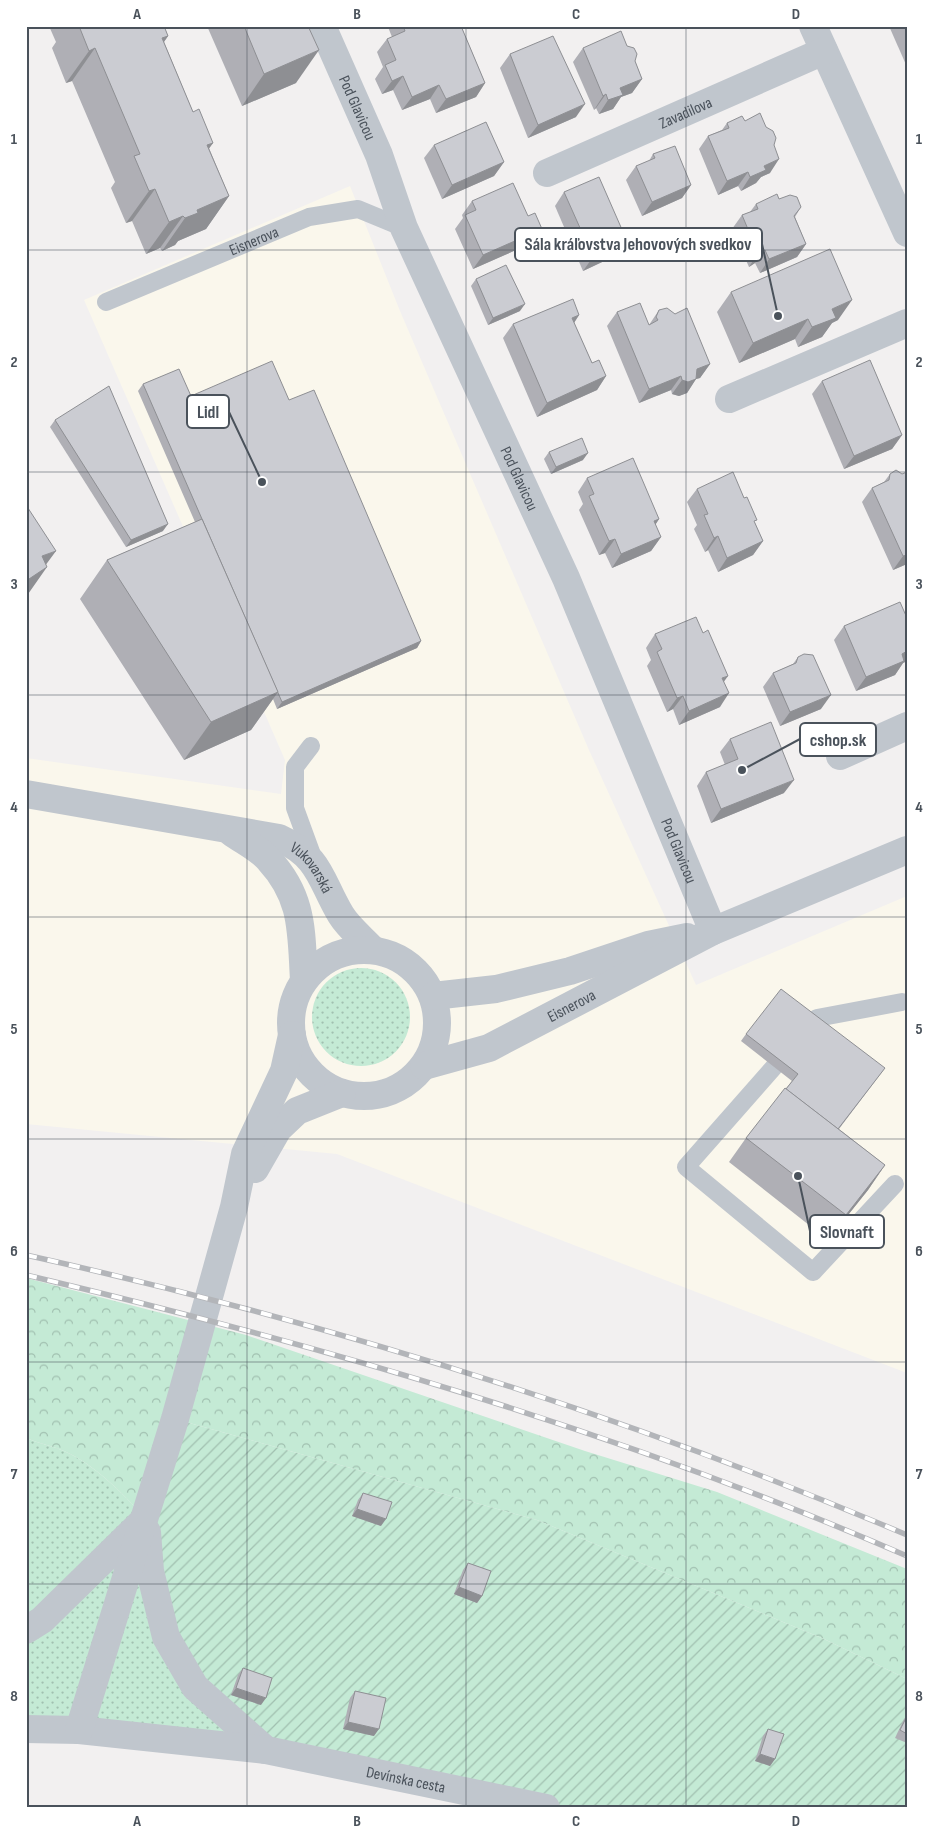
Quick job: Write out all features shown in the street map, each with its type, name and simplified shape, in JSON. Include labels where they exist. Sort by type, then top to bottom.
[{"type":"street","name":"Pod Glavicou","points":[[322,26],[380,155],[404,228],[566,578],[713,932]]},
{"type":"street","points":[[813,26],[907,233]]},
{"type":"street","name":"Zavadilova","points":[[547,173],[824,51]]},
{"type":"street","points":[[729,399],[907,323]]},
{"type":"street","points":[[840,756],[907,726]]},
{"type":"street","name":"Vukovarská","points":[[26,794],[279,838],[299,847],[317,868],[342,916],[373,950]]},
{"type":"street","name":"Vukovarská","points":[[224,827],[268,858],[289,887],[299,912],[304,980]]},
{"type":"street","name":"Eisnerova","points":[[424,1066],[489,1048],[713,932],[907,850]]},
{"type":"street","name":"Eisnerova","points":[[433,996],[496,989],[570,971],[648,944],[713,932]]},
{"type":"street","name":"Eisnerova","points":[[353,950],[373,950],[392,955],[409,964],[424,979],[433,996],[437,1014],[437,1032],[433,1050],[424,1066],[410,1080],[392,1091],[372,1096],[342,1093],[322,1083],[305,1066],[299,1056],[292,1035],[294,1001],[304,980],[320,964],[336,955],[353,950]]},
{"type":"street","points":[[79,1730],[145,1518],[234,1207],[245,1154],[284,1071],[292,1035]]},
{"type":"street","points":[[234,1207],[278,1129],[297,1111],[342,1093]]},
{"type":"street","points":[[26,1630],[42,1620],[145,1518]]},
{"type":"street","points":[[145,1518],[150,1571],[166,1637],[196,1687],[266,1750]]},
{"type":"street","name":"Devínska cesta","points":[[26,1729],[79,1730],[266,1750],[546,1808]]},
{"type":"lane","name":"Eisnerova","points":[[106,302],[309,217],[358,209],[404,228]]},
{"type":"lane","points":[[311,746],[295,767],[295,808],[317,868]]},
{"type":"lane","points":[[894,1184],[813,1272],[686,1167],[818,1018],[902,1002]]},
{"type":"shaded area","points":[[350,186],[400,311],[589,750],[696,985],[907,896],[907,1373],[337,1154],[26,1124],[26,758],[281,794],[285,760],[84,300]]},
{"type":"green space","points":[[361,968],[380,972],[395,983],[406,998],[410,1017],[406,1036],[395,1051],[380,1062],[361,1066],[342,1062],[327,1051],[316,1036],[312,1017],[316,998],[327,983],[342,972]]},
{"type":"green space","points":[[26,1278],[246,1335],[585,1451],[717,1492],[907,1569],[907,1679],[824,1639],[537,1520],[175,1419],[145,1518],[118,1490],[87,1464],[64,1451],[26,1438]]},
{"type":"green space","points":[[175,1419],[537,1520],[824,1639],[907,1679],[907,1808],[546,1808],[266,1750],[166,1637],[145,1518]]},
{"type":"green space","points":[[26,1438],[64,1451],[87,1464],[118,1490],[145,1518],[266,1750],[26,1729]]},
{"type":"building","points":[[79,26],[164,26],[168,36],[162,38],[193,112],[199,109],[213,143],[207,145],[229,196],[197,210],[198,213],[185,218],[183,216],[169,222],[155,189],[149,191],[134,156],[140,154],[95,48],[89,51]]},
{"type":"building","points":[[244,26],[308,26],[319,50],[264,74]]},
{"type":"building","points":[[403,26],[461,26],[485,83],[446,99],[439,85],[412,97],[403,76],[392,81],[385,65],[396,60],[387,39],[405,31]]},
{"type":"building","points":[[621,31],[627,46],[634,48],[637,54],[635,61],[642,79],[620,88],[623,95],[608,100],[606,94],[603,96],[583,48]]},
{"type":"building","points":[[553,36],[585,104],[538,125],[510,54]]},
{"type":"building","points":[[760,113],[766,127],[773,131],[776,138],[774,145],[779,159],[764,166],[766,170],[750,177],[748,172],[727,181],[708,136],[729,128],[727,123],[742,116],[745,121]]},
{"type":"building","points":[[486,122],[504,162],[452,185],[434,145]]},
{"type":"building","points":[[675,146],[691,185],[652,202],[636,166],[655,158],[653,154]]},
{"type":"building","points":[[599,177],[627,241],[593,257],[564,192]]},
{"type":"building","points":[[513,183],[528,216],[535,213],[542,229],[483,255],[465,215],[476,210],[472,201]]},
{"type":"building","points":[[777,194],[779,199],[790,195],[797,197],[801,207],[794,216],[806,244],[769,259],[765,250],[758,253],[742,215],[758,209],[756,204]]},
{"type":"building","points":[[830,249],[852,300],[832,309],[836,318],[812,327],[808,319],[753,343],[731,292]]},
{"type":"building","points":[[506,265],[525,304],[493,318],[476,279]]},
{"type":"building","points":[[573,299],[579,315],[572,318],[592,363],[599,360],[606,376],[547,403],[513,324]]},
{"type":"building","points":[[640,303],[649,325],[658,320],[656,317],[659,310],[667,308],[675,314],[687,308],[710,364],[697,369],[696,379],[688,382],[682,380],[681,376],[649,389],[617,312]]},
{"type":"building","points":[[870,360],[902,435],[854,456],[822,381]]},
{"type":"building","points":[[272,361],[289,400],[314,390],[421,641],[282,702],[143,384],[179,369],[191,396]]},
{"type":"building","points":[[109,386],[168,524],[131,540],[55,420]]},
{"type":"building","points":[[582,438],[588,453],[556,467],[549,452]]},
{"type":"building","points":[[633,458],[659,519],[654,521],[661,537],[621,554],[615,539],[609,541],[589,496],[594,494],[587,478]]},
{"type":"building","points":[[896,470],[902,474],[907,472],[907,555],[903,556],[872,488],[889,480],[890,474]]},
{"type":"building","points":[[733,472],[744,498],[747,497],[757,520],[754,521],[763,541],[727,558],[718,536],[714,538],[704,515],[708,514],[697,489]]},
{"type":"building","points":[[26,505],[56,551],[42,556],[47,567],[26,581]]},
{"type":"building","points":[[202,519],[278,692],[211,722],[107,560]]},
{"type":"building","points":[[900,602],[907,618],[907,651],[902,654],[904,661],[866,677],[844,626]]},
{"type":"building","points":[[696,617],[703,633],[708,630],[728,676],[722,678],[729,693],[689,711],[683,696],[677,698],[657,652],[662,649],[655,634]]},
{"type":"building","points":[[804,654],[813,655],[831,695],[790,712],[773,673],[796,663],[798,657]]},
{"type":"building","points":[[771,722],[794,780],[721,809],[706,772],[738,759],[730,739]]},
{"type":"building","points":[[781,989],[885,1068],[838,1129],[786,1089],[798,1074],[746,1034]]},
{"type":"building","points":[[785,1088],[885,1165],[846,1215],[746,1138]]},
{"type":"building","points":[[363,1493],[392,1502],[386,1519],[357,1509]]},
{"type":"building","points":[[468,1563],[491,1571],[482,1596],[459,1587]]},
{"type":"building","points":[[243,1668],[272,1678],[266,1698],[236,1688]]},
{"type":"building","points":[[355,1691],[386,1698],[379,1729],[348,1722]]},
{"type":"building","points":[[907,1716],[907,1734],[900,1730]]},
{"type":"building","points":[[768,1729],[784,1734],[775,1759],[760,1754]]},
{"type":"railway","points":[[26,1255],[139,1281],[251,1310],[473,1375],[583,1411],[692,1450],[800,1491],[907,1535]]},
{"type":"railway","points":[[26,1275],[250,1332],[473,1396],[692,1470],[907,1556]]},
{"type":"place","name":"Sála kráľovstva Jehovových svedkov","points":[[778,316]]},
{"type":"place","name":"Lidl","points":[[262,482]]},
{"type":"place","name":"cshop.sk","points":[[742,770]]},
{"type":"place","name":"Slovnaft","points":[[798,1176]]}]
